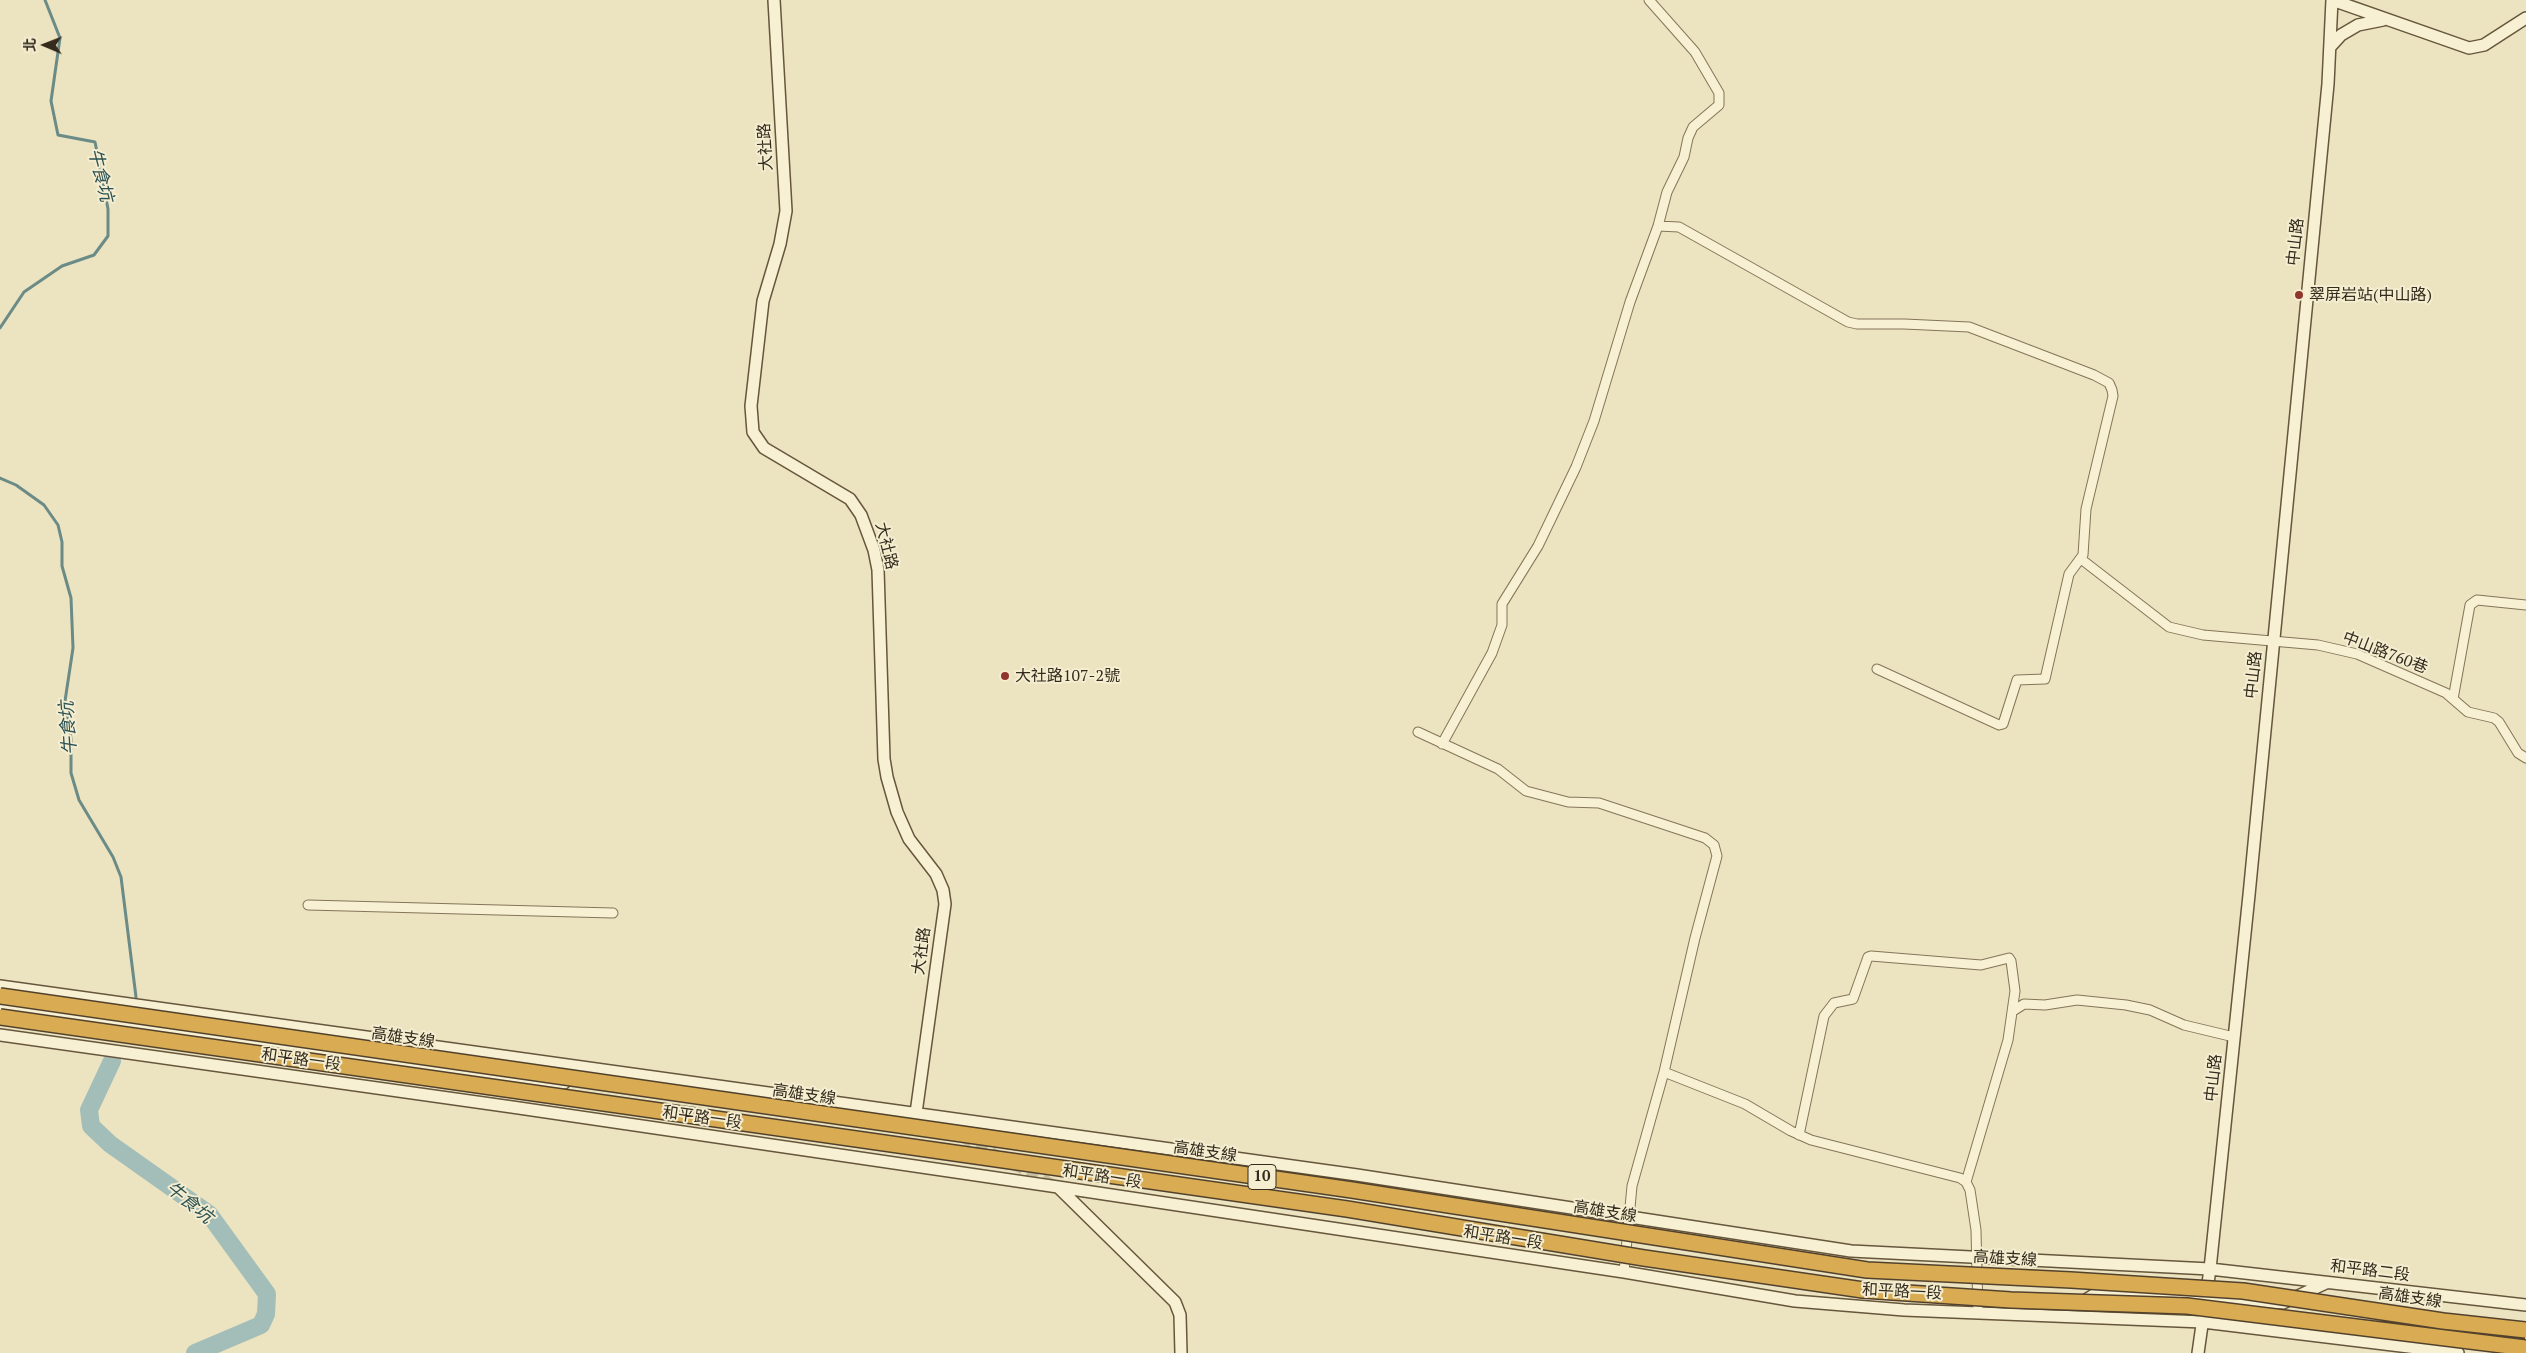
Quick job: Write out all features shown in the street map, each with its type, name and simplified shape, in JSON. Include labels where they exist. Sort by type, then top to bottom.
[{"type":"highway","name":"高雄支線","points":[[0,996],[237,1032],[1352,1190],[1867,1270],[2072,1280],[2243,1292],[2526,1330]]},
{"type":"highway","name":"10","points":[[0,1017],[1347,1209],[1644,1258],[1863,1290],[2011,1300],[2187,1306],[2526,1348]]},
{"type":"street","name":"大社路","points":[[774,0],[786,212],[780,244],[763,301],[751,406],[753,432],[764,448],[850,499],[861,515],[874,550],[878,570],[886,777],[897,812],[909,839],[936,874],[943,890],[945,904],[916,1113]]},
{"type":"street","points":[[1442,744],[1492,653],[1502,625],[1502,604],[1538,546],[1576,467],[1594,421],[1630,302],[1658,226],[1666,192],[1684,158],[1693,127],[1716,110],[1721,100],[1719,93],[1695,52],[1649,0]]},
{"type":"street","points":[[2332,0],[2470,48],[2484,45],[2526,18]]},
{"type":"street","name":"中山路","points":[[2198,1353],[2210,1269],[2274,641],[2328,84],[2332,0]]},
{"type":"street","points":[[2330,47],[2342,35],[2358,25],[2387,20]]},
{"type":"street","points":[[1658,226],[1679,227],[1848,322],[1857,324],[1969,327],[2094,375],[2109,383],[2113,396],[2086,509],[2084,549],[2081,559],[2069,574],[2048,674],[2045,679],[2017,680],[2003,724],[1996,724],[1877,669]]},
{"type":"street","name":"中山路760巷","points":[[2081,559],[2169,627],[2202,635],[2318,645],[2356,654],[2446,693],[2468,712],[2494,718],[2499,722],[2518,753],[2526,758]]},
{"type":"street","points":[[2453,698],[2470,605],[2473,601],[2483,600],[2526,605]]},
{"type":"street","points":[[1418,732],[1498,769],[1526,791],[1568,802],[1599,804],[1625,811],[1705,838],[1714,845],[1717,856],[1695,938],[1664,1072],[1632,1186],[1624,1272]]},
{"type":"street","points":[[308,905],[613,913]]},
{"type":"street","points":[[1799,1136],[1824,1016],[1834,1003],[1853,999],[1868,958],[1871,956],[1981,965],[2009,958],[2012,961],[2014,991],[2008,1040],[1966,1182]]},
{"type":"street","name":"和平路一段","points":[[0,986],[1357,1175],[1851,1251],[2210,1269]]},
{"type":"street","points":[[2013,1011],[2024,1004],[2044,1005],[2077,1000],[2126,1005],[2150,1010],[2184,1024],[2234,1037]]},
{"type":"street","name":"和平路一段","points":[[0,1007],[507,1082],[607,1084],[681,1081]]},
{"type":"street","name":"和平路一段","points":[[0,1035],[522,1108],[1058,1187],[1624,1272],[1795,1301],[1904,1310],[2202,1322]]},
{"type":"street","points":[[1664,1072],[1745,1104],[1799,1136],[1960,1178],[1966,1182],[1970,1190],[1973,1209],[1978,1312]]},
{"type":"street","points":[[1058,1187],[1176,1302],[1180,1315],[1182,1353]]},
{"type":"street","name":"和平路二段","points":[[2210,1269],[2526,1305]]},
{"type":"street","points":[[2062,1316],[2097,1292],[2283,1303],[2326,1282]]},
{"type":"street","points":[[2202,1322],[2458,1353]]},
{"type":"waterway","name":"牛食坑","points":[[0,328],[24,292],[62,266],[94,255],[108,236],[108,209],[95,142],[58,135],[51,101],[60,38],[45,0]]},
{"type":"waterway","name":"牛食坑","points":[[0,478],[16,485],[44,505],[58,525],[62,542],[62,566],[71,598],[73,648],[65,701],[71,739],[71,773],[79,800],[113,857],[121,877],[136,997]]},
{"type":"waterway","name":"牛食坑","points":[[112,1061],[89,1110],[91,1126],[110,1144],[209,1214],[267,1294],[266,1314],[261,1325],[195,1353]]},
{"type":"tunnel","points":[[962,1137],[998,1156]]},
{"type":"tunnel","points":[[1013,1164],[1054,1185]]},
{"type":"place","name":"翠屏岩站(中山路)","points":[[2299,295]]},
{"type":"place","name":"大社路107-2號","points":[[1005,676]]}]
